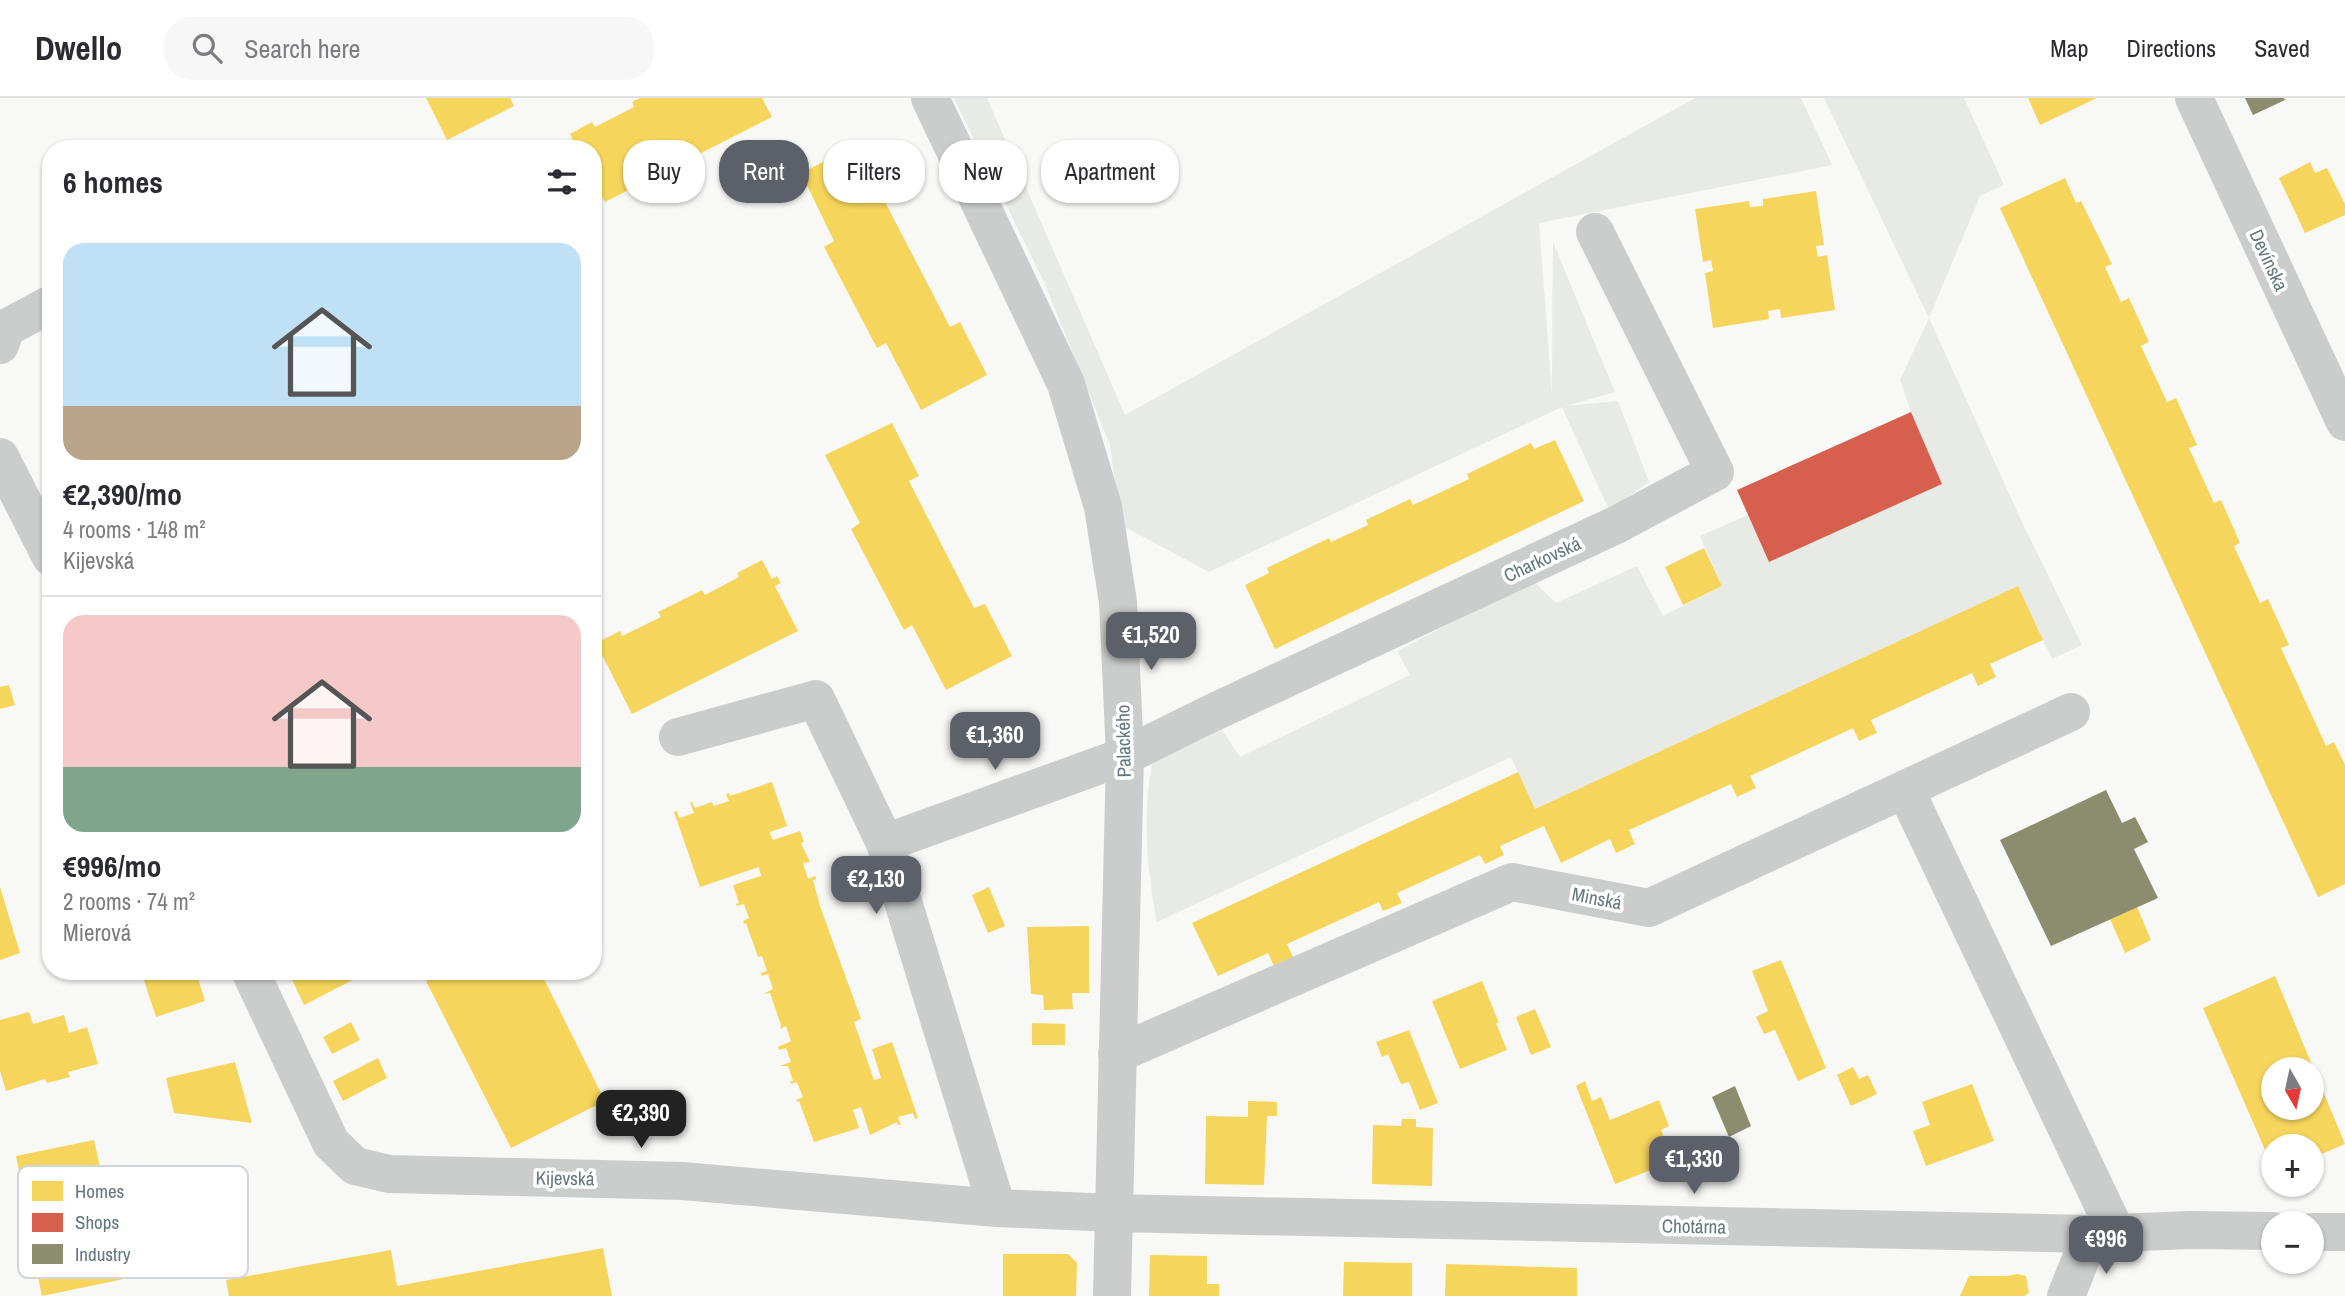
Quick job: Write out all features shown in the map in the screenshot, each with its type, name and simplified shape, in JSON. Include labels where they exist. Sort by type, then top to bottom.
[{"type":"street","name":"Palackého","points":[[930,98],[1066,384],[1103,507],[1118,602],[1125,756],[1112,1296]]},
{"type":"street","name":"Devínska","points":[[2194,98],[2345,422]]},
{"type":"street","name":"Charkovská","points":[[1125,756],[1616,524],[1715,472],[1595,232]]},
{"type":"street","points":[[0,345],[6,328],[42,309]]},
{"type":"street","points":[[0,457],[42,539]]},
{"type":"street","points":[[678,737],[816,699],[885,844],[998,1208]]},
{"type":"street","name":"Minská","points":[[1117,1054],[1512,881],[1649,908],[2071,712]]},
{"type":"street","points":[[885,844],[1125,756]]},
{"type":"street","points":[[1905,789],[2104,1233],[2066,1296]]},
{"type":"street","name":"Kijevská","points":[[254,980],[331,1143],[355,1166],[388,1174],[682,1181],[998,1208],[1114,1213]]},
{"type":"street","name":"Chotárna","points":[[1114,1213],[2104,1233],[2261,1231]]},
{"type":"street","points":[[2324,1232],[2345,1232]]},
{"type":"shaded area","points":[[954,98],[987,98],[1005,140],[975,140]]},
{"type":"shaded area","points":[[1695,98],[1801,98],[1832,165],[1539,223],[1552,395],[1553,242],[1615,392],[1566,406],[1618,401],[1649,482],[1609,510],[1562,407],[1209,572],[1121,525],[1110,445],[1044,282],[1005,203],[1027,203],[1027,190],[1125,415]]},
{"type":"shaded area","points":[[1824,98],[1964,98],[2004,185],[1980,196],[1929,318]]},
{"type":"shaded area","points":[[1929,318],[2021,520],[2082,645],[2052,659],[2018,586],[1535,809],[1511,757],[1157,922],[1147,843],[1147,804],[1152,764],[1222,730],[1240,757],[1410,675],[1397,651],[1533,581],[1556,603],[1637,566],[1663,616],[1722,586],[1700,536],[1748,515],[1770,562],[1942,484],[1900,380]]},
{"type":"building: Homes","points":[[426,98],[510,98],[514,106],[447,140]]},
{"type":"building: Homes","points":[[640,98],[762,98],[772,117],[727,140],[719,140],[719,144],[705,151],[705,140],[623,140],[623,193],[605,202],[602,196],[602,140],[573,140],[570,134],[592,122],[595,127],[634,107],[632,102]]},
{"type":"building: Homes","points":[[2028,98],[2097,98],[2040,125]]},
{"type":"building: Homes","points":[[823,162],[823,203],[886,203],[950,327],[960,322],[987,375],[921,410],[886,343],[877,348],[824,247],[834,241],[809,189],[809,169]]},
{"type":"building: Homes","points":[[2310,162],[2315,173],[2327,168],[2345,204],[2345,215],[2305,233],[2279,178]]},
{"type":"building: Homes","points":[[2065,178],[2076,203],[2081,201],[2112,264],[2105,267],[2121,302],[2129,298],[2149,342],[2141,346],[2167,402],[2176,398],[2197,445],[2189,448],[2214,503],[2221,500],[2240,543],[2234,546],[2260,603],[2268,599],[2289,645],[2281,648],[2326,746],[2334,742],[2345,765],[2345,884],[2318,897],[2000,208]]},
{"type":"building: Homes","points":[[1816,191],[1824,245],[1816,246],[1818,257],[1827,255],[1835,310],[1781,318],[1780,309],[1768,311],[1769,319],[1713,328],[1705,273],[1713,271],[1711,260],[1703,262],[1695,209],[1749,201],[1750,207],[1763,206],[1763,199]]},
{"type":"building: Homes","points":[[892,423],[919,476],[909,481],[974,608],[985,604],[1012,656],[946,690],[912,625],[904,630],[851,529],[860,523],[825,455]]},
{"type":"building: Homes","points":[[1555,440],[1584,501],[1275,649],[1245,585],[1269,573],[1267,568],[1329,538],[1331,542],[1368,525],[1366,520],[1410,499],[1413,505],[1469,479],[1467,474],[1531,443],[1534,449]]},
{"type":"building: Homes","points":[[1704,548],[1722,586],[1683,605],[1665,567]]},
{"type":"building: Homes","points":[[762,560],[772,579],[777,576],[781,583],[775,586],[798,631],[632,714],[602,655],[602,640],[620,631],[622,636],[661,617],[658,612],[702,590],[705,595],[739,577],[737,573]]},
{"type":"building: Homes","points":[[2018,586],[2043,640],[1990,664],[1996,677],[1978,686],[1972,673],[1871,720],[1877,733],[1859,741],[1853,728],[1750,776],[1756,788],[1737,797],[1731,784],[1629,830],[1635,844],[1616,853],[1610,839],[1561,863],[1544,826],[1500,846],[1504,855],[1485,864],[1480,855],[1397,893],[1402,903],[1383,911],[1379,902],[1287,944],[1293,957],[1274,966],[1268,953],[1218,976],[1192,923],[1518,772],[1535,809]]},
{"type":"building: Homes","points":[[9,685],[15,705],[0,709],[0,687]]},
{"type":"building: Homes","points":[[772,782],[787,826],[770,832],[771,836],[773,840],[800,831],[804,842],[801,843],[810,862],[803,863],[808,879],[815,876],[816,879],[813,880],[820,906],[861,1019],[854,1022],[874,1080],[881,1078],[872,1049],[892,1042],[918,1118],[915,1119],[913,1113],[898,1117],[901,1125],[897,1122],[870,1135],[861,1107],[853,1110],[859,1128],[814,1142],[799,1101],[796,1100],[803,1097],[797,1082],[791,1084],[793,1081],[788,1066],[780,1066],[791,1062],[786,1048],[779,1050],[778,1047],[791,1041],[786,1026],[780,1029],[770,993],[763,994],[773,989],[768,974],[762,976],[761,973],[767,971],[762,956],[758,957],[746,923],[744,924],[743,921],[749,918],[744,904],[736,904],[739,903],[733,885],[761,876],[759,867],[700,887],[674,812],[677,811],[679,818],[694,813],[690,802],[695,808],[712,802],[714,806],[729,801],[726,794],[729,793],[730,796]]},
{"type":"building: Homes","points":[[0,887],[20,953],[0,960]]},
{"type":"building: Homes","points":[[989,887],[1005,926],[988,933],[972,895]]},
{"type":"building: Homes","points":[[2137,907],[2151,940],[2125,953],[2110,919]]},
{"type":"building: Homes","points":[[1089,926],[1089,993],[1072,993],[1073,1009],[1044,1010],[1043,995],[1031,994],[1027,927]]},
{"type":"building: Homes","points":[[1781,960],[1826,1068],[1798,1081],[1775,1030],[1764,1034],[1756,1017],[1768,1011],[1752,971]]},
{"type":"building: Homes","points":[[2275,976],[2309,1057],[2261,1057],[2261,1120],[2324,1120],[2324,1094],[2345,1144],[2324,1153],[2324,1134],[2261,1134],[2261,1141],[2203,1008]]},
{"type":"building: Homes","points":[[144,980],[199,980],[205,1001],[156,1017]]},
{"type":"building: Homes","points":[[292,980],[353,980],[304,1005]]},
{"type":"building: Homes","points":[[544,980],[605,1101],[511,1148],[426,981]]},
{"type":"building: Homes","points":[[1482,981],[1507,1050],[1460,1069],[1432,1001]]},
{"type":"building: Homes","points":[[1535,1009],[1551,1047],[1531,1055],[1516,1017]]},
{"type":"building: Homes","points":[[29,1012],[33,1024],[64,1015],[69,1033],[87,1027],[98,1064],[68,1072],[70,1077],[47,1083],[45,1079],[6,1091],[0,1071],[0,1020]]},
{"type":"building: Homes","points":[[351,1022],[360,1040],[332,1054],[323,1037]]},
{"type":"building: Homes","points":[[1032,1023],[1065,1024],[1065,1045],[1032,1045]]},
{"type":"building: Homes","points":[[1409,1030],[1438,1103],[1420,1110],[1409,1082],[1401,1084],[1388,1054],[1382,1057],[1376,1042]]},
{"type":"building: Homes","points":[[378,1058],[387,1078],[343,1101],[333,1081]]},
{"type":"building: Homes","points":[[235,1062],[252,1123],[174,1113],[166,1078]]},
{"type":"building: Homes","points":[[1853,1067],[1859,1079],[1868,1075],[1877,1094],[1851,1106],[1837,1075]]},
{"type":"building: Homes","points":[[1585,1081],[1592,1101],[1601,1097],[1610,1120],[1659,1100],[1669,1126],[1661,1130],[1674,1161],[1615,1184],[1576,1086]]},
{"type":"building: Homes","points":[[1972,1084],[1994,1141],[1926,1166],[1913,1131],[1930,1125],[1922,1102]]},
{"type":"building: Homes","points":[[1248,1101],[1277,1102],[1277,1116],[1267,1116],[1264,1185],[1205,1184],[1206,1116],[1248,1117]]},
{"type":"building: Homes","points":[[1402,1119],[1416,1119],[1416,1127],[1433,1128],[1432,1186],[1372,1184],[1373,1125],[1401,1126]]},
{"type":"building: Homes","points":[[94,1140],[100,1166],[18,1166],[16,1156]]},
{"type":"building: Homes","points":[[603,1248],[612,1296],[229,1296],[226,1280],[391,1250],[397,1286]]},
{"type":"building: Homes","points":[[1003,1254],[1068,1254],[1077,1263],[1076,1296],[1003,1296]]},
{"type":"building: Homes","points":[[1150,1255],[1207,1256],[1207,1284],[1219,1284],[1219,1296],[1149,1296]]},
{"type":"building: Homes","points":[[1344,1262],[1412,1263],[1412,1296],[1343,1296]]},
{"type":"building: Homes","points":[[1446,1264],[1577,1268],[1577,1296],[1445,1296]]},
{"type":"building: Homes","points":[[1969,1276],[2026,1276],[2029,1293],[2024,1296],[1960,1296]]},
{"type":"building: Homes","points":[[38,1278],[124,1278],[124,1279],[42,1296]]},
{"type":"building: Shops","points":[[1911,412],[1942,484],[1769,562],[1737,490]]},
{"type":"building: Industry","points":[[2245,98],[2284,98],[2285,100],[2253,115]]},
{"type":"building: Industry","points":[[2106,790],[2122,823],[2135,817],[2148,842],[2134,849],[2158,898],[2051,946],[2000,840]]},
{"type":"building: Industry","points":[[1735,1086],[1751,1126],[1729,1137],[1712,1097]]}]
